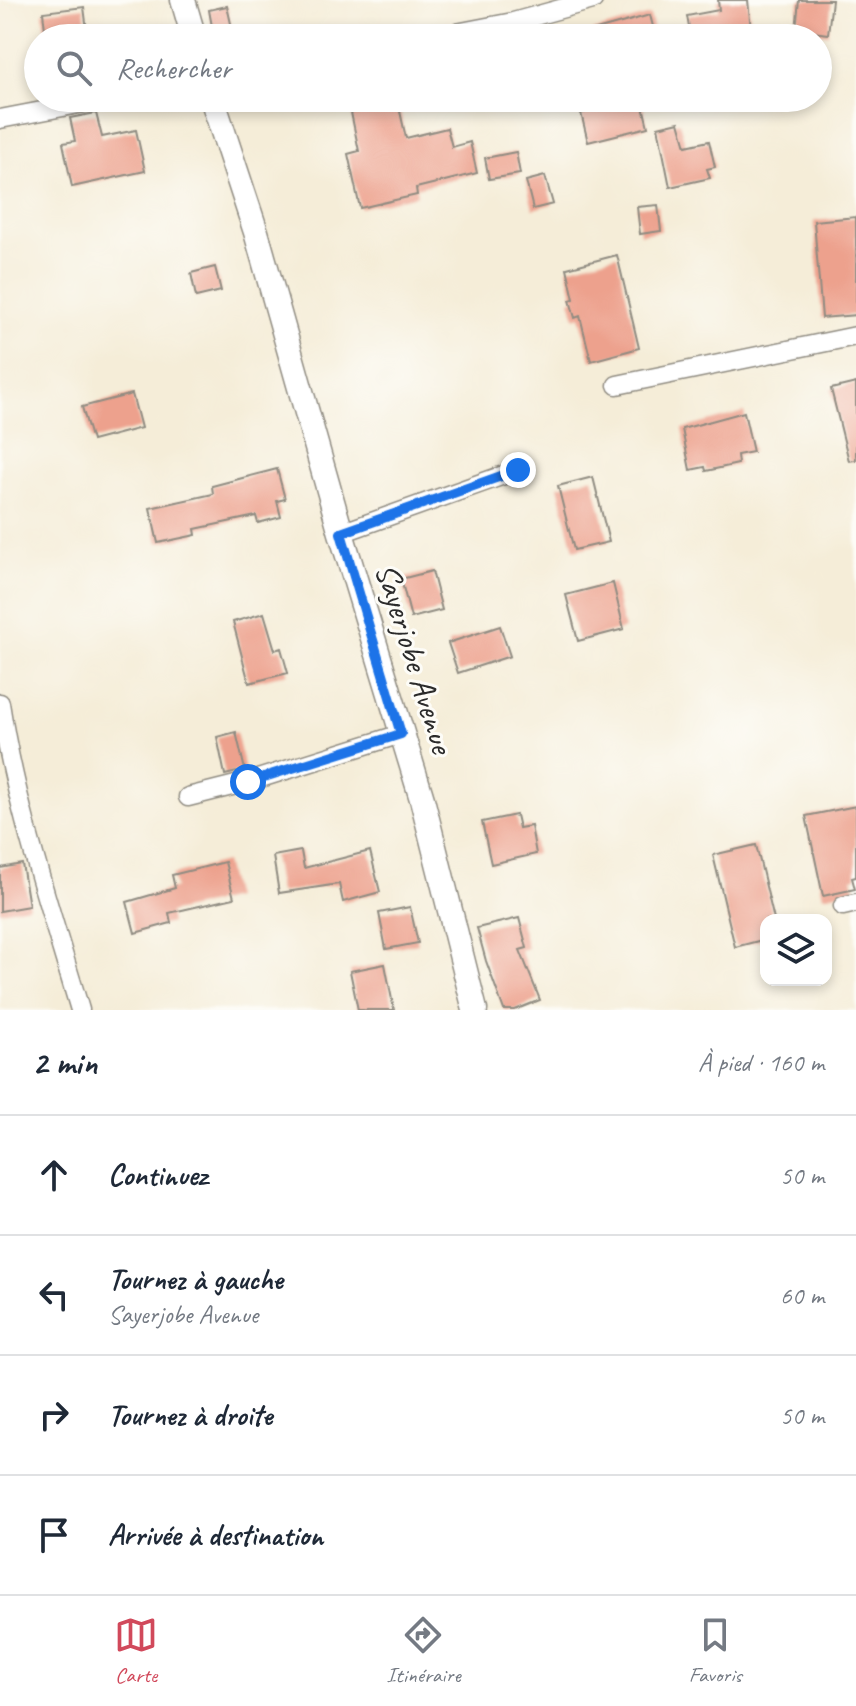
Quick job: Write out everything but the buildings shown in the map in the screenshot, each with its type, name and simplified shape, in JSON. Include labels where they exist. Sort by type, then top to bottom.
[{"type":"street","points":[[183,0],[190,24]]},
{"type":"street","points":[[503,24],[593,0]]},
{"type":"street","points":[[0,119],[37,112]]},
{"type":"street","name":"Sayerjobe Avenue","points":[[217,112],[256,232],[341,533],[426,811],[475,1010]]},
{"type":"street","points":[[617,385],[856,336]]},
{"type":"street","points":[[341,533],[518,470]]},
{"type":"street","points":[[0,703],[3,739],[80,1010]]},
{"type":"street","points":[[188,797],[248,782],[401,734]]},
{"type":"route","points":[[248,782],[401,734],[341,533],[518,470]]}]
